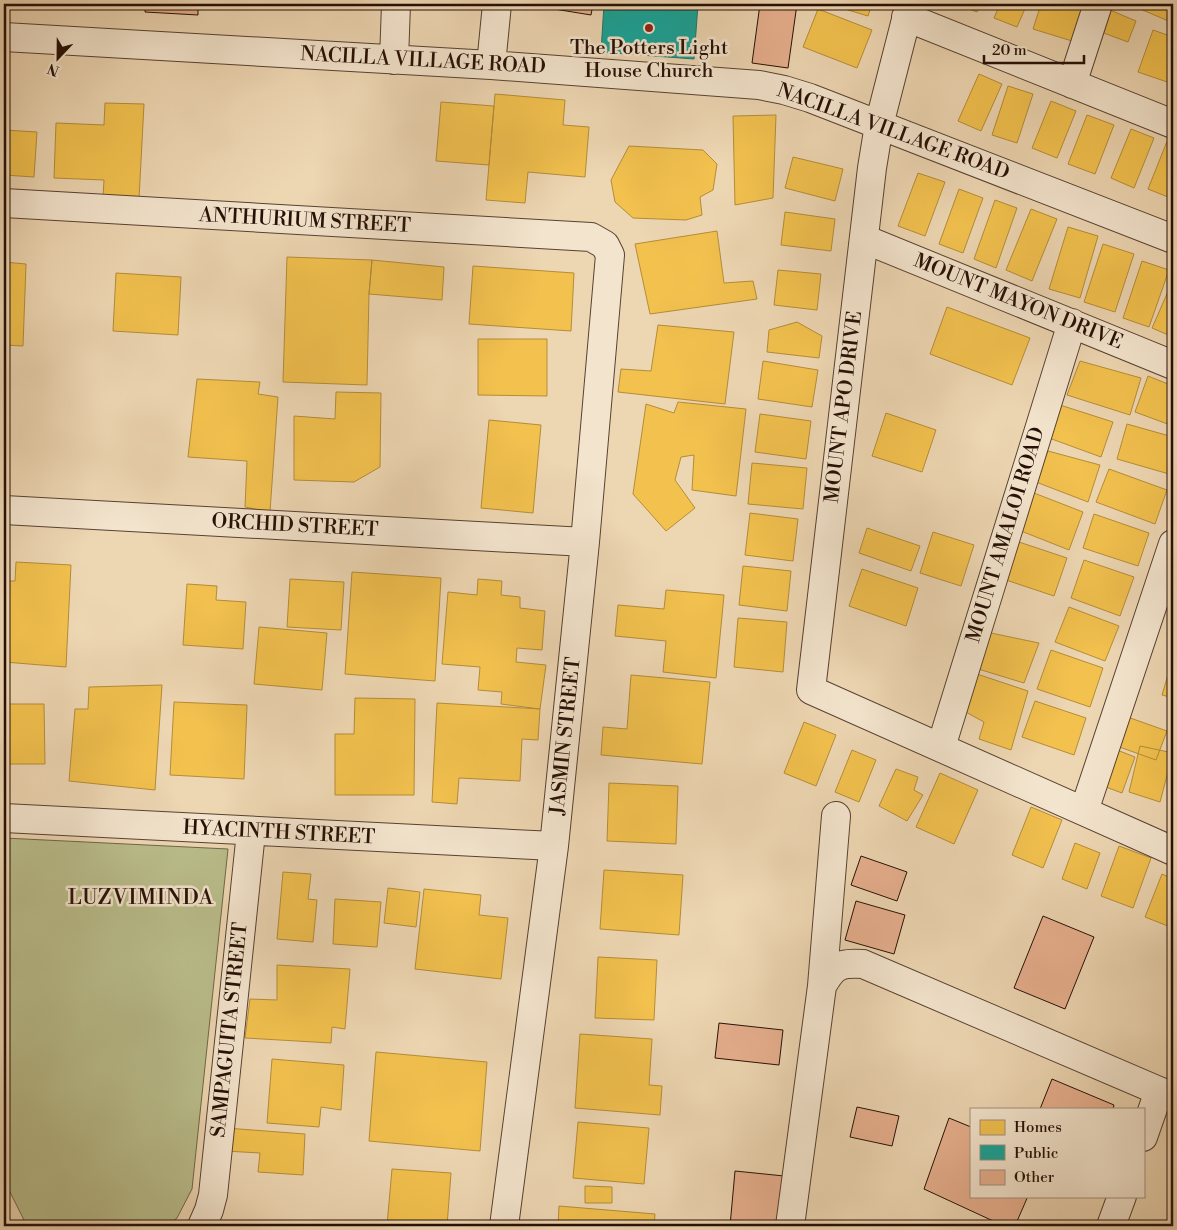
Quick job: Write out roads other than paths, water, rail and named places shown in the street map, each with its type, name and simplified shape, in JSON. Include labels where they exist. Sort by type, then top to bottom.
[{"type":"street","points":[[394,60],[396,4]]},
{"type":"street","points":[[491,65],[497,4]]},
{"type":"street","points":[[1072,84],[1098,4]]},
{"type":"street","points":[[908,10],[1072,84],[1173,124]]},
{"type":"street","name":"MOUNT APO DRIVE","points":[[908,10],[879,125],[872,168],[812,690],[941,747]]},
{"type":"street","name":"NACILLA VILLAGE ROAD","points":[[4,37],[491,65],[760,85],[810,98],[1173,238]]},
{"type":"street","name":"ANTHURIUM STREET","points":[[4,203],[591,237],[605,245]]},
{"type":"street","name":"MOUNT MAYON DRIVE","points":[[864,239],[1173,365]]},
{"type":"street","name":"JASMIN STREET","points":[[504,1226],[554,846],[585,542],[610,255],[605,245]]},
{"type":"street","name":"MOUNT AMALOI ROAD","points":[[941,747],[1072,323]]},
{"type":"street","name":"ORCHID STREET","points":[[4,510],[585,542]]},
{"type":"street","points":[[1084,811],[1173,544]]},
{"type":"street","points":[[941,747],[1173,851]]},
{"type":"street","points":[[790,1226],[822,986],[836,816]]},
{"type":"street","name":"HYACINTH STREET","points":[[4,818],[554,846]]},
{"type":"street","name":"SAMPAGUITA STREET","points":[[202,1226],[210,1210],[213,1195],[251,832]]},
{"type":"street","points":[[822,986],[830,972],[843,963],[863,964],[1166,1094],[1144,1135]]},
{"type":"street","points":[[1111,1226],[1121,1198]]},
{"type":"place","name":"The Potters Light House Church","points":[[649,28]]},
{"type":"district","name":"LUZVIMINDA","points":[[141,898]]}]
